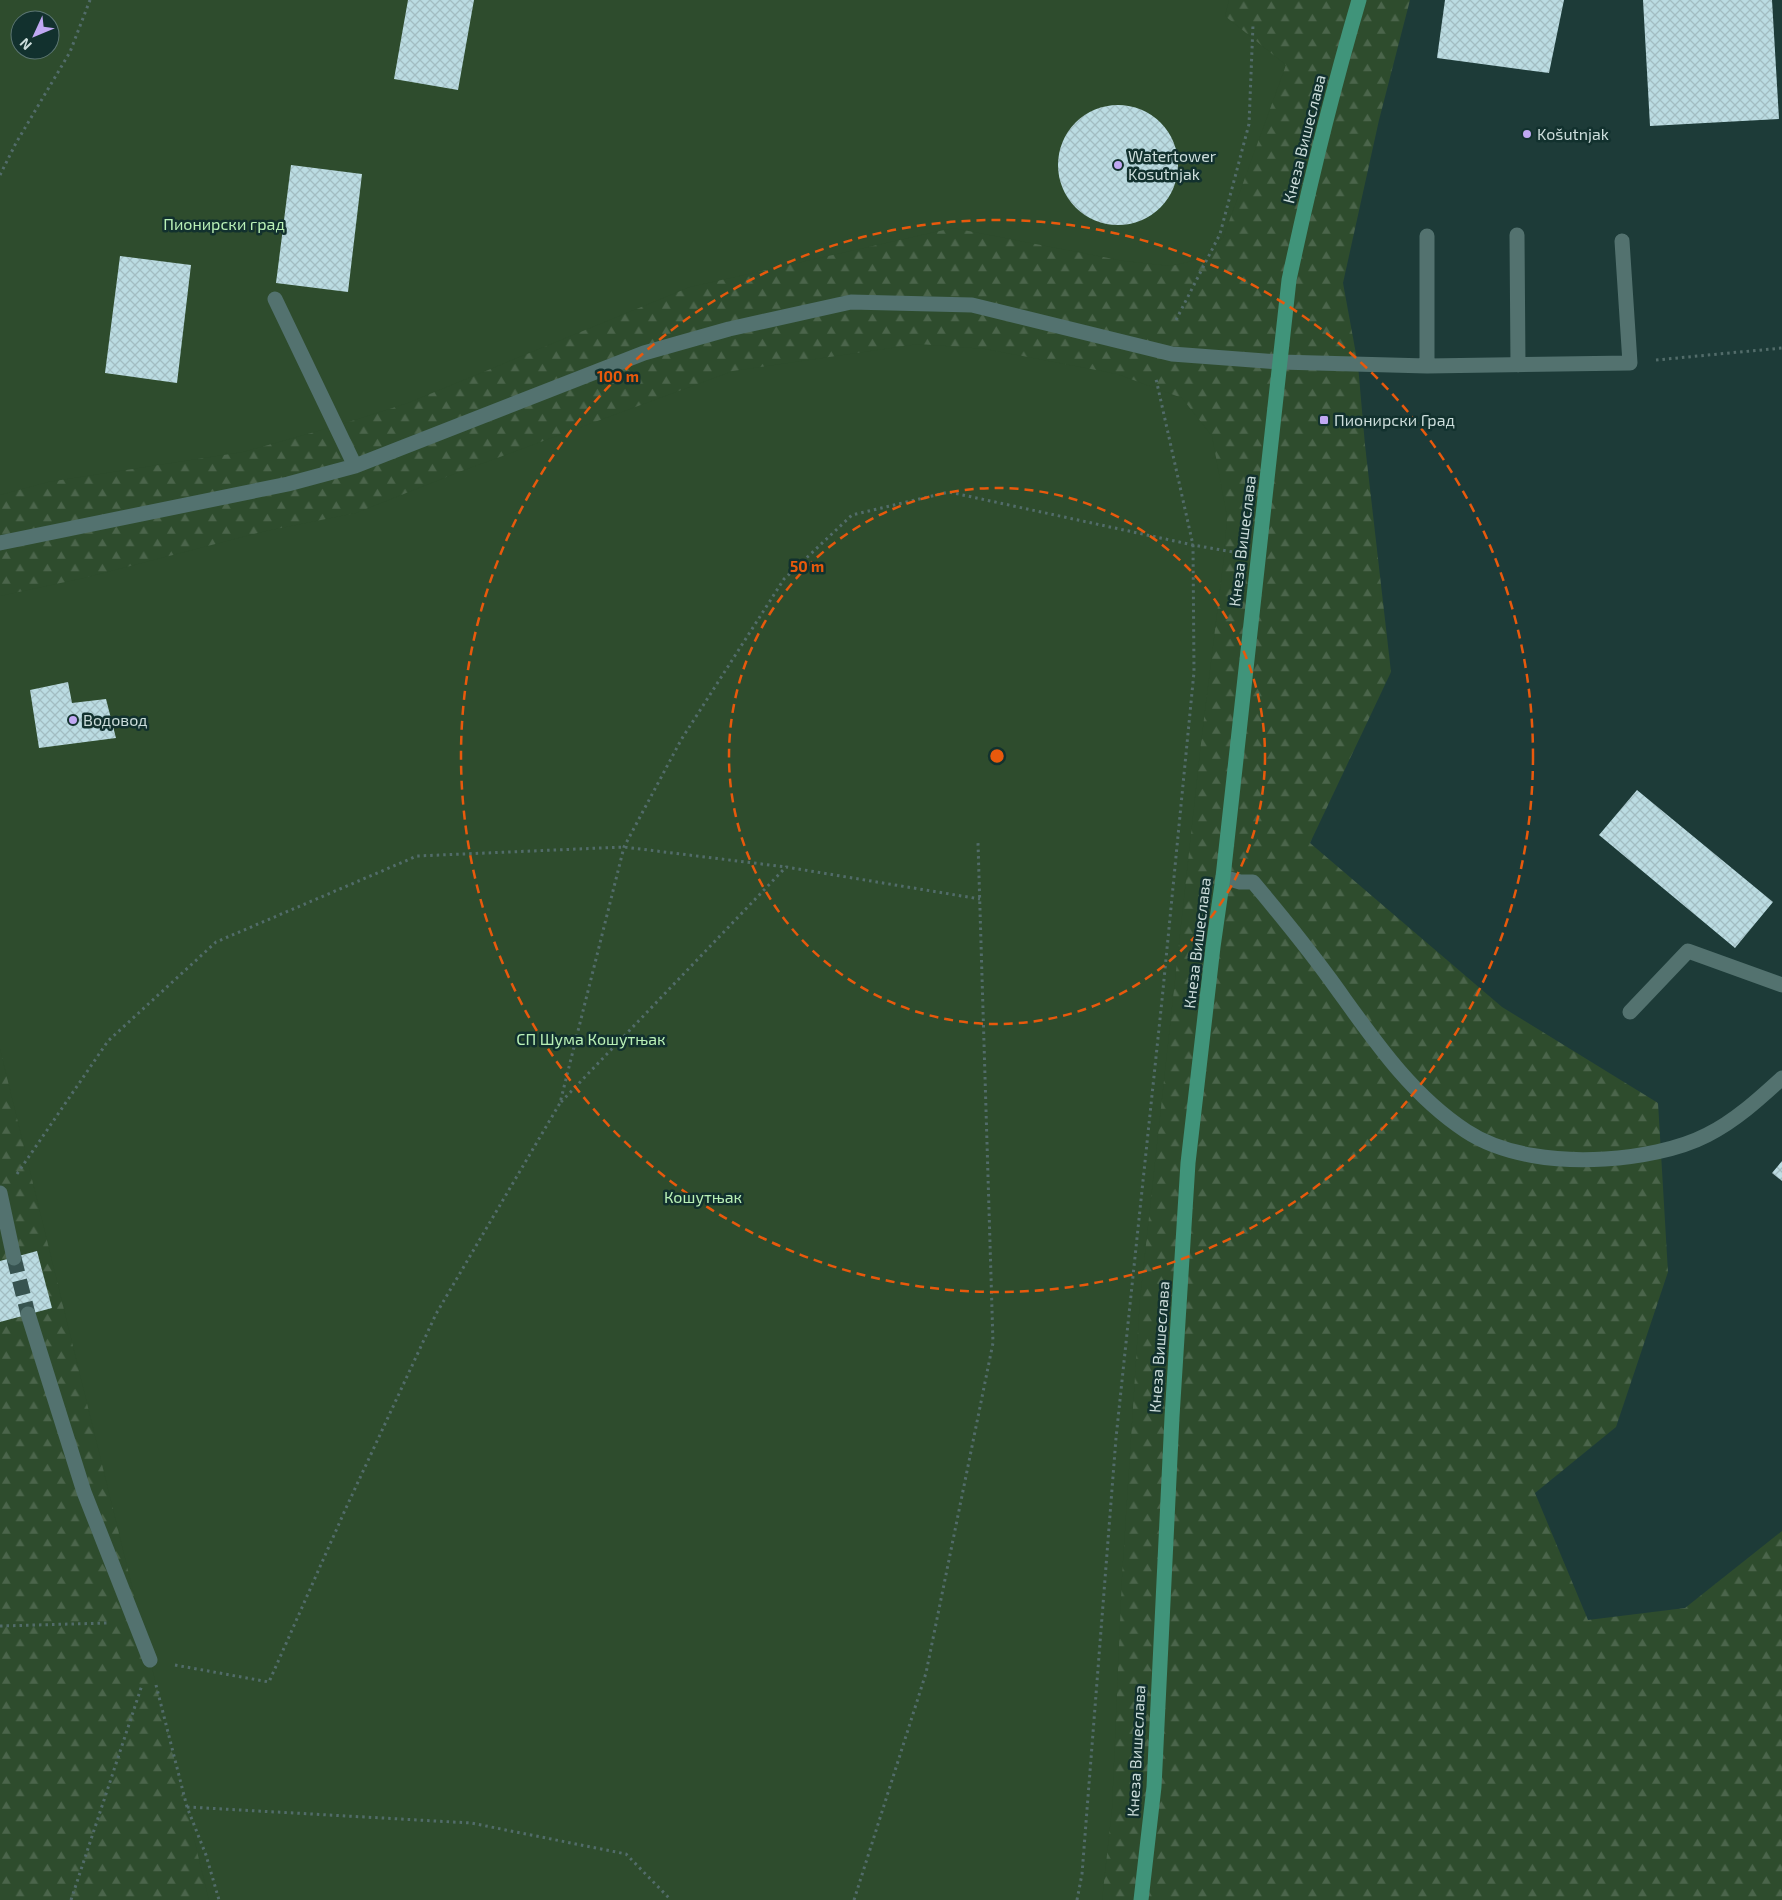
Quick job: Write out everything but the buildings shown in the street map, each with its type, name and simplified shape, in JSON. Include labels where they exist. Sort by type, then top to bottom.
[{"type":"main road","name":"Кнеза Вишеслава","points":[[1141,1900],[1154,1787],[1172,1417],[1188,1163],[1223,876],[1289,280],[1302,216],[1340,66],[1360,0]]},
{"type":"street","points":[[1517,235],[1518,365]]},
{"type":"street","points":[[1427,236],[1427,366]]},
{"type":"street","points":[[0,542],[288,484],[355,466],[644,353],[729,329],[851,302],[972,306],[1091,333],[1172,354],[1280,362],[1427,366],[1630,363],[1622,240]]},
{"type":"street","points":[[274,299],[355,466]]},
{"type":"street","points":[[1223,876],[1240,882],[1253,882],[1406,1080],[1438,1110],[1467,1132],[1504,1149],[1540,1157],[1587,1160],[1627,1158],[1672,1148],[1706,1136],[1737,1117],[1782,1078]]},
{"type":"street","points":[[1630,1012],[1688,951],[1782,985]]},
{"type":"street","points":[[0,1197],[14,1258]]},
{"type":"street","points":[[28,1314],[84,1492],[150,1660]]},
{"type":"path","points":[[0,175],[16,142],[70,52],[90,0]]},
{"type":"path","points":[[1176,320],[1220,234],[1249,124],[1252,25]]},
{"type":"path","points":[[1630,363],[1782,348]]},
{"type":"path","points":[[1077,1900],[1082,1874],[1116,1438],[1194,672],[1193,545],[1156,379]]},
{"type":"path","points":[[560,1103],[624,848],[681,740],[784,579],[852,515],[949,492],[1193,545],[1236,552]]},
{"type":"path","points":[[854,1900],[926,1673],[993,1343],[978,843]]},
{"type":"path","points":[[0,1197],[108,1041],[216,942],[417,856],[624,848],[786,867],[980,899]]},
{"type":"path","points":[[150,1660],[269,1682],[346,1508],[436,1314],[560,1103],[786,867]]},
{"type":"path","points":[[0,1626],[134,1623]]},
{"type":"path","points":[[150,1660],[187,1807],[206,1855],[219,1900]]},
{"type":"path","points":[[71,1900],[150,1660]]},
{"type":"path","points":[[187,1807],[471,1823],[626,1854],[671,1900]]},
{"type":"green space","name":"Кошутњак","points":[[0,0],[1410,0],[1379,120],[1343,283],[1358,365],[1365,445],[1391,672],[1310,843],[1502,1007],[1658,1103],[1668,1272],[1616,1427],[1535,1493],[1588,1620],[1685,1608],[1782,1531],[1782,1900],[0,1900]]},
{"type":"green space","name":"Пионирски град","points":[[0,0],[1229,0],[1225,16],[1286,65],[1223,238],[1200,259],[1171,266],[1124,261],[953,228],[690,287],[408,403],[336,426],[243,452],[48,482],[0,495]]},
{"type":"green space","name":"СП Шума Кошутњак","points":[[919,344],[985,349],[1117,374],[1182,398],[1212,436],[1227,517],[1140,1299],[1122,1577],[1112,1809],[1102,1900],[209,1900],[0,1049],[0,596],[84,578],[266,531],[356,513],[459,472],[733,371]]},
{"type":"tunnel","points":[[14,1258],[28,1314]]},
{"type":"place","name":"Košutnjak","points":[[1527,134]]},
{"type":"place","name":"Watertower Kosutnjak","points":[[1118,165]]},
{"type":"place","name":"Пионирски Град","points":[[1324,420]]},
{"type":"place","name":"Водовод","points":[[73,720]]}]
